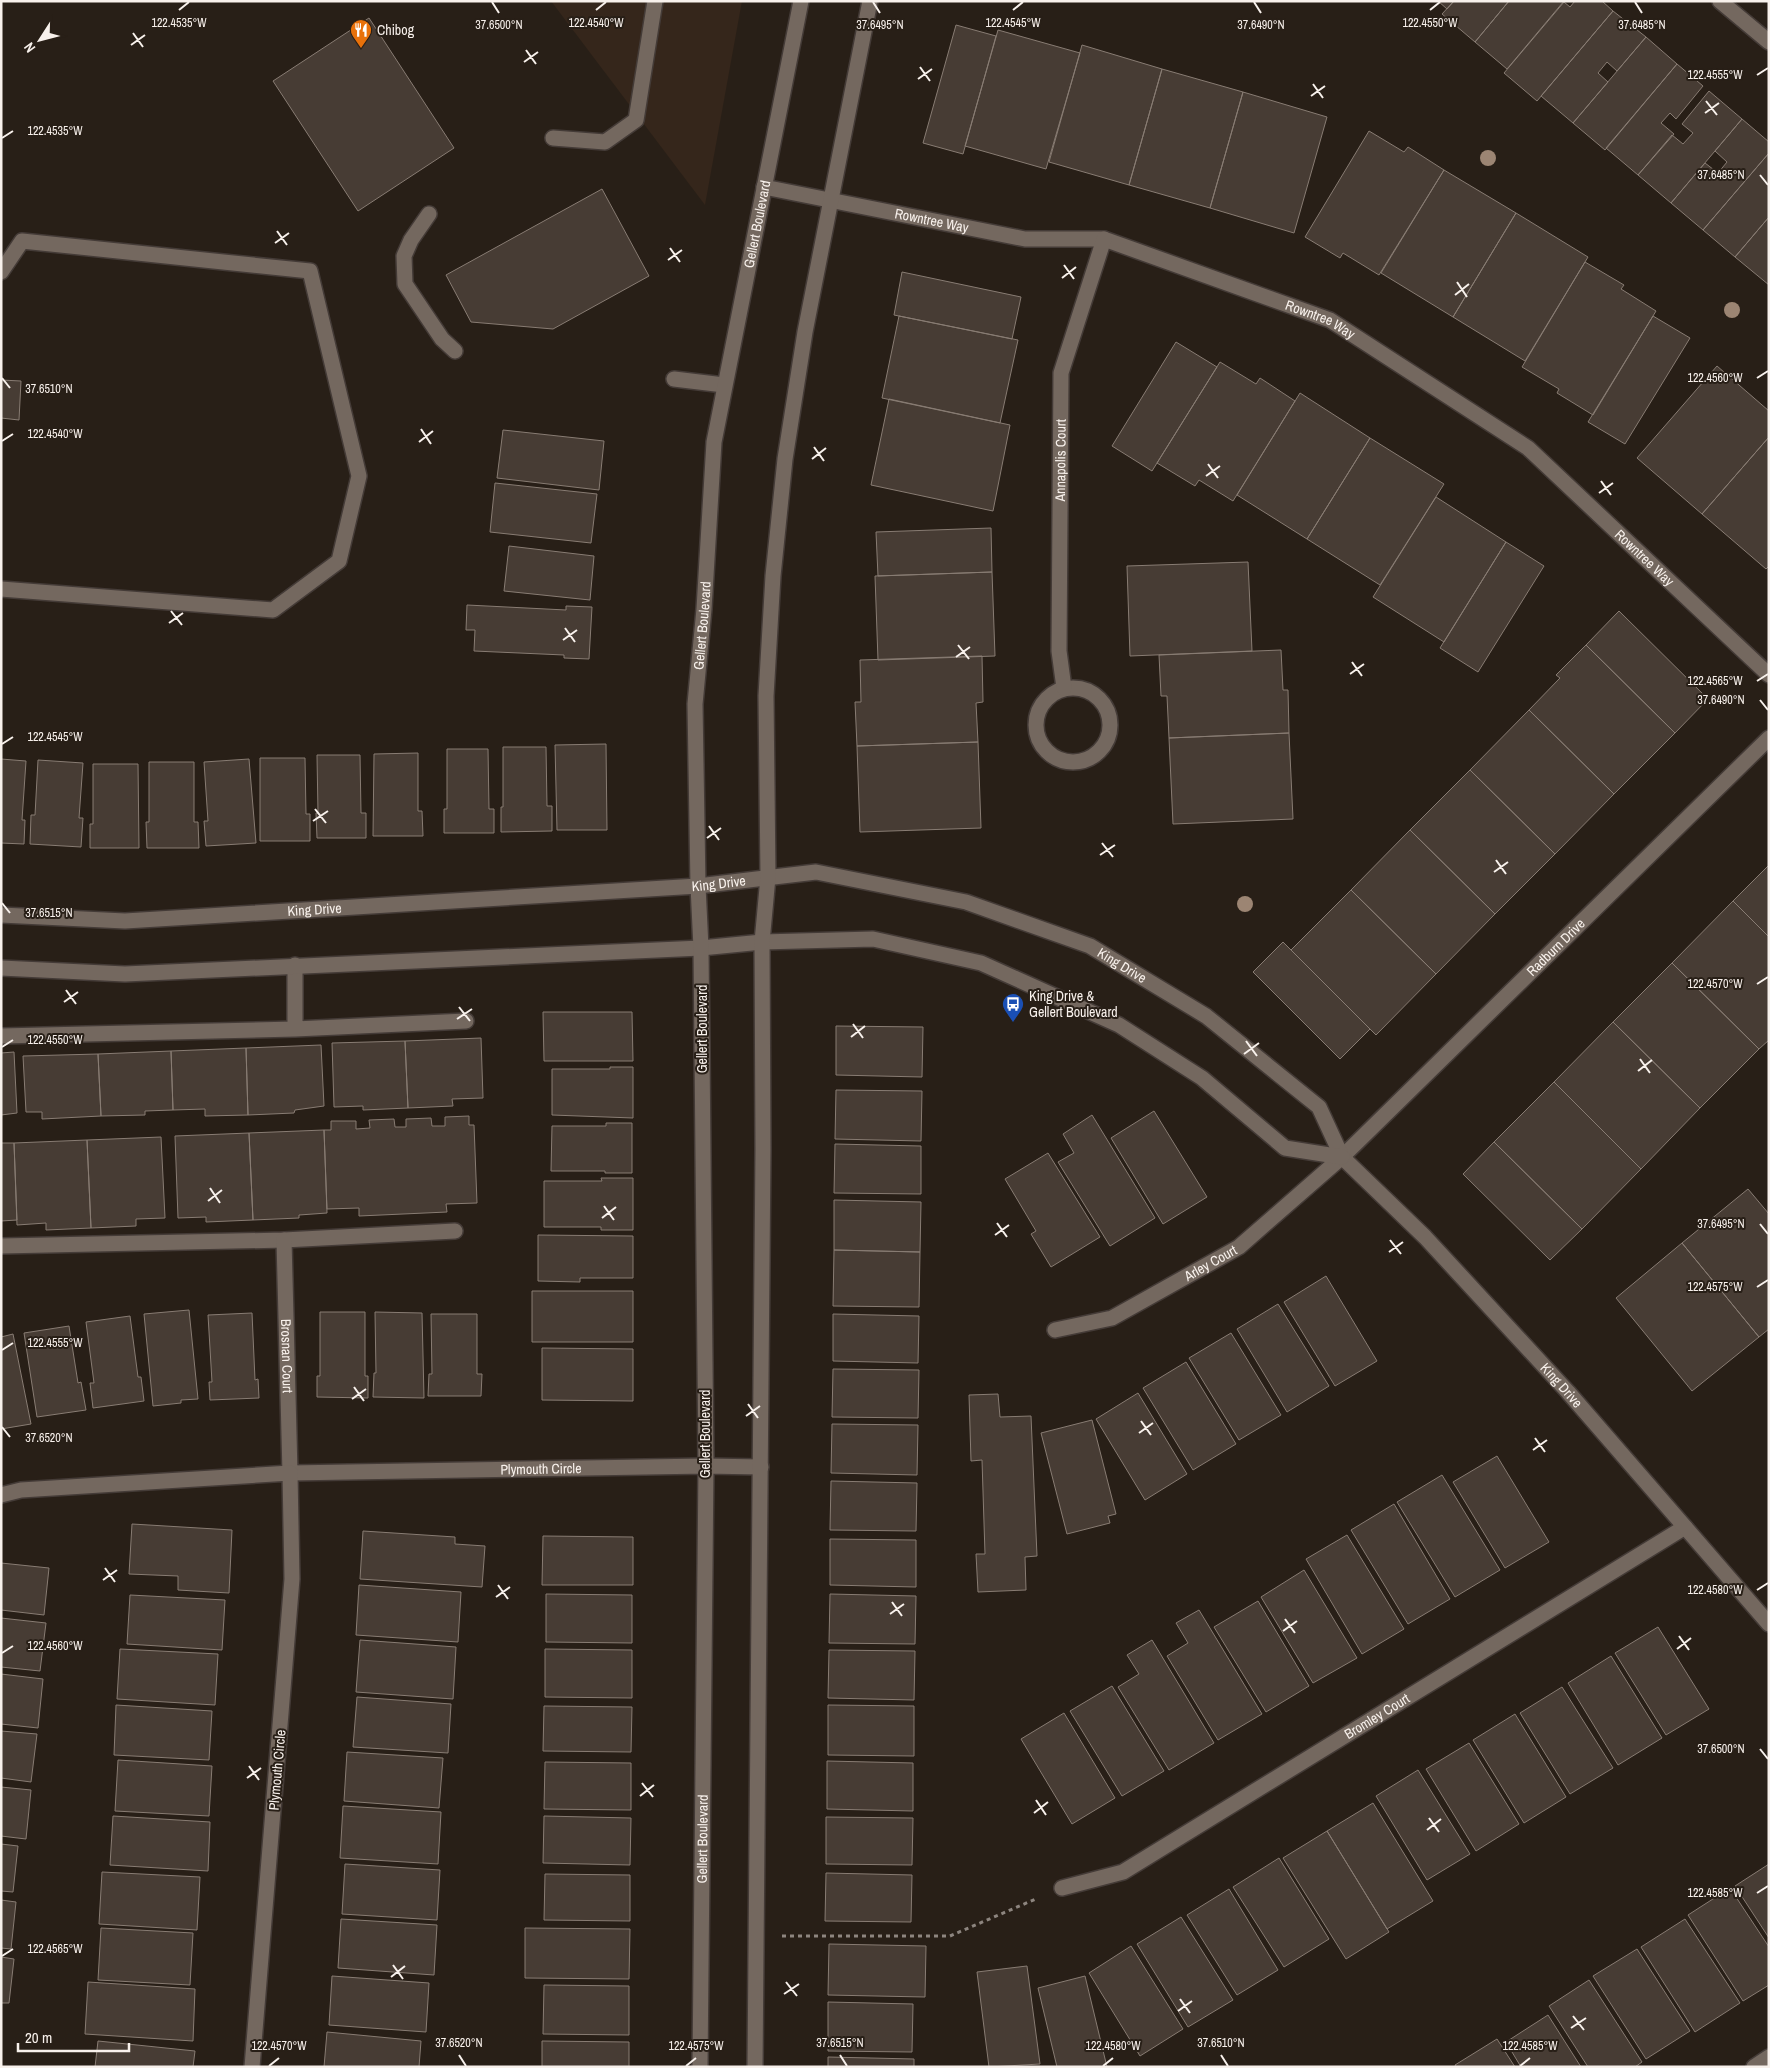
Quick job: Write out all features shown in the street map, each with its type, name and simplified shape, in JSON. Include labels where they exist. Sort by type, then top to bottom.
[{"type":"street","points":[[553,138],[605,142],[636,120],[655,1]]},
{"type":"street","name":"Gellert Boulevard","points":[[700,2067],[706,1466],[701,948],[695,704],[704,609],[714,442],[801,1]]},
{"type":"street","points":[[755,2067],[763,1159],[762,942],[768,876],[766,696],[773,576],[786,449],[805,332],[870,1]]},
{"type":"street","points":[[1720,1],[1769,42]]},
{"type":"street","name":"Rowntree Way","points":[[764,187],[1025,239],[1104,239],[1330,320],[1528,448],[1769,675]]},
{"type":"street","points":[[429,214],[411,240],[404,256],[405,284],[442,339],[455,351]]},
{"type":"street","name":"Annapolis Court","points":[[1064,688],[1059,651],[1061,373],[1104,239]]},
{"type":"street","points":[[1,272],[22,241],[310,271],[359,476],[339,561],[273,610],[1,590]]},
{"type":"street","points":[[674,379],[724,385]]},
{"type":"street","points":[[1078,687],[1092,692],[1103,702],[1109,716],[1111,730],[1106,744],[1096,755],[1083,762],[1068,762],[1054,757],[1043,747],[1037,734],[1035,720],[1040,706],[1050,695],[1064,688],[1078,687]]},
{"type":"street","name":"Radburn Drive","points":[[1342,1156],[1769,738]]},
{"type":"street","name":"King Drive","points":[[1,915],[124,921],[698,886],[768,876],[816,872],[966,902],[1090,946],[1206,1016],[1319,1107],[1342,1156],[1425,1236],[1568,1392],[1769,1624]]},
{"type":"street","points":[[1,968],[125,974],[701,948],[762,942],[873,939],[981,963],[1119,1025],[1202,1078],[1285,1148],[1342,1156]]},
{"type":"street","points":[[295,1029],[296,965]]},
{"type":"street","points":[[1,1036],[295,1029],[466,1021]]},
{"type":"street","name":"Arley Court","points":[[1055,1330],[1112,1318],[1239,1247],[1342,1156]]},
{"type":"street","points":[[1,1246],[284,1240],[455,1231]]},
{"type":"street","name":"Brosnan Court","points":[[284,1240],[290,1473]]},
{"type":"street","name":"Plymouth Circle","points":[[1,1494],[21,1490],[290,1473],[706,1466],[761,1467]]},
{"type":"street","name":"Plymouth Circle","points":[[252,2067],[292,1579],[290,1473]]},
{"type":"street","name":"Bromley Court","points":[[1062,1888],[1123,1872],[1685,1528]]},
{"type":"street","points":[[1754,2067],[1769,2057]]},
{"type":"path","points":[[756,1936],[950,1936],[1062,1888]]},
{"type":"shaded area","points":[[551,1],[742,1],[705,205]]},
{"type":"building","points":[[1438,1],[1454,1],[1447,9]]},
{"type":"building","points":[[1454,1],[1509,1],[1475,42],[1442,14]]},
{"type":"building","points":[[1509,1],[1564,1],[1507,69],[1475,42]]},
{"type":"building","points":[[1575,1],[1602,1],[1613,11],[1537,101],[1504,73],[1564,2],[1570,7]]},
{"type":"building","points":[[1613,11],[1646,37],[1617,71],[1607,62],[1598,73],[1608,82],[1573,123],[1541,96]]},
{"type":"building","points":[[369,18],[454,148],[358,211],[273,81]]},
{"type":"building","points":[[956,25],[996,36],[963,154],[923,143]]},
{"type":"building","points":[[998,30],[1080,53],[1046,169],[965,146]]},
{"type":"building","points":[[1646,37],[1677,64],[1605,150],[1573,123]]},
{"type":"building","points":[[1082,45],[1162,69],[1129,185],[1049,162]]},
{"type":"building","points":[[1677,64],[1703,86],[1676,119],[1670,113],[1661,123],[1674,134],[1638,175],[1606,148]]},
{"type":"building","points":[[1162,69],[1243,92],[1210,208],[1129,185]]},
{"type":"building","points":[[1709,91],[1742,119],[1671,203],[1638,175],[1672,135],[1683,144],[1693,133],[1682,124]]},
{"type":"building","points":[[1243,92],[1327,117],[1294,233],[1210,208]]},
{"type":"building","points":[[1742,119],[1769,142],[1769,153],[1703,230],[1671,203],[1705,163],[1718,173],[1727,162],[1715,151]]},
{"type":"building","points":[[1369,131],[1404,152],[1408,147],[1444,170],[1379,275],[1343,253],[1340,258],[1305,237]]},
{"type":"building","points":[[1769,153],[1769,217],[1735,257],[1703,230]]},
{"type":"building","points":[[1444,170],[1516,213],[1453,317],[1381,273]]},
{"type":"building","points":[[602,189],[649,276],[553,329],[471,322],[446,275]]},
{"type":"building","points":[[1516,213],[1588,257],[1525,361],[1453,317]]},
{"type":"building","points":[[1769,217],[1769,285],[1735,257]]},
{"type":"building","points":[[1585,262],[1624,285],[1621,289],[1656,311],[1593,415],[1557,393],[1559,389],[1522,367]]},
{"type":"building","points":[[902,272],[1021,297],[1012,339],[894,315]]},
{"type":"building","points":[[899,316],[1018,340],[1000,423],[882,398]]},
{"type":"building","points":[[1653,316],[1690,338],[1625,444],[1588,422]]},
{"type":"building","points":[[1176,342],[1217,367],[1152,471],[1112,446]]},
{"type":"building","points":[[1220,362],[1256,384],[1260,378],[1295,401],[1233,501],[1199,480],[1195,486],[1157,463]]},
{"type":"building","points":[[1717,366],[1769,411],[1769,437],[1702,514],[1637,458]]},
{"type":"building","points":[[1,380],[21,381],[19,420],[1,418]]},
{"type":"building","points":[[1300,393],[1370,438],[1307,539],[1237,495]]},
{"type":"building","points":[[889,399],[1010,425],[993,511],[871,485]]},
{"type":"building","points":[[503,430],[604,441],[599,490],[497,478]]},
{"type":"building","points":[[1769,437],[1769,566],[1766,569],[1702,514]]},
{"type":"building","points":[[1370,438],[1444,484],[1380,585],[1307,539]]},
{"type":"building","points":[[495,483],[597,494],[591,543],[490,532]]},
{"type":"building","points":[[1436,497],[1506,542],[1444,642],[1373,597]]},
{"type":"building","points":[[991,528],[992,572],[878,576],[876,532]]},
{"type":"building","points":[[1506,542],[1544,566],[1478,672],[1440,648]]},
{"type":"building","points":[[509,546],[594,556],[590,600],[504,591]]},
{"type":"building","points":[[1248,562],[1252,651],[1130,656],[1127,566]]},
{"type":"building","points":[[992,572],[995,656],[878,660],[875,576]]},
{"type":"building","points":[[467,605],[566,610],[566,606],[592,607],[589,659],[564,658],[564,655],[474,651],[475,630],[466,630]]},
{"type":"building","points":[[1619,611],[1708,699],[1675,733],[1586,645]]},
{"type":"building","points":[[1586,645],[1675,733],[1614,794],[1529,710],[1560,678],[1556,675]]},
{"type":"building","points":[[1281,650],[1283,690],[1288,690],[1289,733],[1169,738],[1167,696],[1161,696],[1159,655]]},
{"type":"building","points":[[982,656],[983,702],[976,703],[978,742],[857,746],[855,702],[861,702],[860,660]]},
{"type":"building","points":[[1529,710],[1614,794],[1555,854],[1470,770]]},
{"type":"building","points":[[1289,733],[1293,819],[1173,824],[1169,738]]},
{"type":"building","points":[[978,742],[981,828],[860,832],[857,746]]},
{"type":"building","points":[[606,744],[607,830],[557,830],[555,745]]},
{"type":"building","points":[[503,747],[546,747],[547,806],[552,806],[552,831],[501,832]]},
{"type":"building","points":[[447,749],[488,749],[489,809],[494,809],[494,833],[444,833],[444,809],[447,809]]},
{"type":"building","points":[[418,753],[418,811],[422,811],[423,836],[373,836],[374,754]]},
{"type":"building","points":[[317,755],[360,755],[361,813],[366,813],[366,838],[317,838]]},
{"type":"building","points":[[260,758],[305,758],[306,814],[310,814],[310,841],[260,841]]},
{"type":"building","points":[[1,759],[26,761],[22,820],[25,820],[24,844],[1,843]]},
{"type":"building","points":[[249,759],[256,843],[206,846],[204,821],[208,821],[204,762]]},
{"type":"building","points":[[38,760],[83,763],[79,818],[83,818],[81,847],[30,844],[31,815],[35,815]]},
{"type":"building","points":[[149,762],[194,762],[194,822],[198,822],[199,848],[147,848],[146,822],[149,822]]},
{"type":"building","points":[[93,764],[138,764],[139,848],[90,848],[90,824],[93,824]]},
{"type":"building","points":[[1470,770],[1555,854],[1495,914],[1410,830]]},
{"type":"building","points":[[1410,830],[1495,914],[1436,974],[1351,890]]},
{"type":"building","points":[[1769,865],[1769,937],[1733,901]]},
{"type":"building","points":[[1351,890],[1436,974],[1376,1035],[1291,950]]},
{"type":"building","points":[[1733,901],[1769,937],[1769,1040],[1759,1049],[1672,963]]},
{"type":"building","points":[[1283,942],[1370,1029],[1340,1059],[1253,972]]},
{"type":"building","points":[[1672,963],[1759,1049],[1700,1108],[1613,1022]]},
{"type":"building","points":[[543,1012],[632,1012],[633,1061],[544,1061]]},
{"type":"building","points":[[1613,1022],[1700,1108],[1641,1169],[1554,1082]]},
{"type":"building","points":[[836,1026],[923,1027],[922,1077],[836,1075]]},
{"type":"building","points":[[481,1038],[483,1098],[452,1099],[453,1106],[408,1108],[405,1041]]},
{"type":"building","points":[[405,1041],[408,1108],[363,1110],[363,1106],[334,1107],[332,1043]]},
{"type":"building","points":[[321,1045],[324,1106],[295,1110],[294,1113],[248,1115],[246,1048]]},
{"type":"building","points":[[246,1048],[248,1115],[205,1116],[205,1109],[173,1110],[171,1051]]},
{"type":"building","points":[[171,1051],[173,1110],[145,1111],[145,1115],[101,1116],[98,1054]]},
{"type":"building","points":[[14,1052],[17,1113],[1,1115],[1,1053]]},
{"type":"building","points":[[98,1054],[101,1116],[42,1119],[42,1112],[26,1112],[23,1056]]},
{"type":"building","points":[[610,1067],[633,1067],[633,1118],[552,1115],[552,1069],[610,1069]]},
{"type":"building","points":[[1554,1082],[1641,1169],[1582,1229],[1494,1142]]},
{"type":"building","points":[[836,1090],[922,1091],[921,1141],[835,1139]]},
{"type":"building","points":[[1154,1111],[1207,1197],[1163,1224],[1111,1138]]},
{"type":"building","points":[[1092,1115],[1155,1218],[1110,1246],[1058,1162],[1074,1153],[1063,1134]]},
{"type":"building","points":[[469,1116],[469,1125],[474,1125],[477,1203],[446,1204],[447,1212],[359,1216],[359,1208],[327,1209],[324,1130],[331,1130],[331,1121],[356,1121],[356,1129],[370,1128],[369,1120],[394,1119],[395,1127],[406,1127],[406,1119],[431,1118],[432,1126],[445,1126],[445,1117]]},
{"type":"building","points":[[606,1123],[632,1123],[632,1173],[551,1171],[552,1126],[606,1126]]},
{"type":"building","points":[[324,1130],[327,1213],[299,1215],[299,1218],[253,1220],[249,1133]]},
{"type":"building","points":[[249,1133],[253,1220],[206,1222],[206,1217],[178,1218],[175,1136]]},
{"type":"building","points":[[161,1137],[165,1218],[136,1219],[136,1226],[91,1228],[87,1140]]},
{"type":"building","points":[[87,1140],[91,1228],[46,1230],[46,1223],[17,1225],[14,1143]]},
{"type":"building","points":[[1494,1142],[1582,1229],[1550,1260],[1463,1174]]},
{"type":"building","points":[[1,1143],[14,1143],[17,1220],[1,1221]]},
{"type":"building","points":[[835,1144],[921,1146],[921,1194],[834,1193]]},
{"type":"building","points":[[1048,1153],[1100,1237],[1051,1267],[1031,1234],[1036,1231],[1005,1179]]},
{"type":"building","points":[[601,1178],[633,1178],[633,1230],[601,1230],[601,1227],[544,1227],[544,1181],[602,1181]]},
{"type":"building","points":[[1748,1189],[1769,1214],[1769,1329],[1759,1337],[1682,1243]]},
{"type":"building","points":[[834,1200],[921,1202],[920,1252],[834,1250]]},
{"type":"building","points":[[538,1235],[633,1236],[633,1278],[580,1278],[580,1282],[538,1281]]},
{"type":"building","points":[[1682,1243],[1759,1337],[1692,1391],[1616,1298]]},
{"type":"building","points":[[834,1250],[920,1252],[919,1307],[833,1306]]},
{"type":"building","points":[[1326,1276],[1377,1361],[1335,1386],[1284,1302]]},
{"type":"building","points":[[532,1291],[633,1291],[633,1342],[532,1342]]},
{"type":"building","points":[[1278,1304],[1329,1386],[1287,1412],[1237,1329]]},
{"type":"building","points":[[189,1310],[198,1399],[181,1400],[181,1403],[153,1406],[144,1314]]},
{"type":"building","points":[[320,1312],[365,1312],[365,1376],[368,1376],[368,1398],[317,1397],[317,1376],[320,1376]]},
{"type":"building","points":[[375,1312],[422,1313],[424,1398],[373,1397],[374,1373],[376,1373]]},
{"type":"building","points":[[252,1313],[255,1380],[258,1379],[259,1398],[210,1400],[209,1382],[212,1382],[208,1315]]},
{"type":"building","points":[[431,1314],[477,1314],[477,1374],[482,1374],[481,1396],[428,1396],[429,1374],[432,1374]]},
{"type":"building","points":[[833,1314],[919,1316],[918,1363],[833,1361]]},
{"type":"building","points":[[130,1316],[138,1377],[141,1377],[144,1401],[93,1408],[90,1383],[94,1383],[86,1322]]},
{"type":"building","points":[[69,1326],[78,1383],[81,1382],[86,1410],[37,1417],[24,1333]]},
{"type":"building","points":[[1231,1333],[1281,1415],[1239,1440],[1189,1358]]},
{"type":"building","points":[[13,1334],[31,1424],[1,1429],[1,1337]]},
{"type":"building","points":[[542,1348],[633,1349],[633,1401],[542,1400]]},
{"type":"building","points":[[1186,1362],[1236,1444],[1193,1470],[1143,1388]]},
{"type":"building","points":[[833,1369],[919,1370],[918,1418],[832,1417]]},
{"type":"building","points":[[1138,1393],[1187,1474],[1145,1500],[1096,1419]]},
{"type":"building","points":[[998,1394],[1000,1417],[1031,1416],[1037,1556],[1025,1557],[1026,1590],[978,1592],[976,1554],[985,1554],[982,1460],[971,1461],[969,1395]]},
{"type":"building","points":[[1092,1420],[1116,1514],[1108,1516],[1110,1523],[1067,1534],[1041,1433]]},
{"type":"building","points":[[832,1424],[918,1425],[917,1475],[831,1473]]},
{"type":"building","points":[[1497,1456],[1549,1542],[1505,1568],[1453,1482]]},
{"type":"building","points":[[1442,1475],[1500,1570],[1455,1597],[1397,1502]]},
{"type":"building","points":[[831,1481],[917,1483],[916,1531],[830,1530]]},
{"type":"building","points":[[1394,1504],[1450,1599],[1408,1624],[1351,1530]]},
{"type":"building","points":[[132,1524],[232,1530],[229,1593],[178,1590],[178,1576],[129,1574]]},
{"type":"building","points":[[363,1531],[455,1537],[455,1544],[485,1546],[482,1587],[360,1579]]},
{"type":"building","points":[[1347,1535],[1404,1629],[1362,1654],[1306,1559]]},
{"type":"building","points":[[543,1536],[633,1537],[633,1585],[542,1585]]},
{"type":"building","points":[[830,1539],[916,1540],[916,1587],[830,1585]]},
{"type":"building","points":[[1,1563],[49,1568],[44,1615],[1,1610]]},
{"type":"building","points":[[1304,1570],[1357,1658],[1313,1683],[1261,1597]]},
{"type":"building","points":[[359,1585],[461,1592],[458,1642],[356,1635]]},
{"type":"building","points":[[546,1594],[632,1595],[632,1643],[546,1642]]},
{"type":"building","points":[[830,1594],[916,1596],[915,1644],[829,1643]]},
{"type":"building","points":[[130,1595],[225,1600],[222,1650],[127,1644]]},
{"type":"building","points":[[1258,1601],[1309,1686],[1266,1712],[1214,1627]]},
{"type":"building","points":[[1199,1610],[1262,1714],[1218,1740],[1167,1656],[1188,1643],[1176,1623]]},
{"type":"building","points":[[1,1618],[46,1623],[40,1671],[1,1667]]},
{"type":"building","points":[[1658,1627],[1709,1709],[1666,1735],[1615,1653]]},
{"type":"building","points":[[360,1640],[456,1647],[453,1699],[356,1692]]},
{"type":"building","points":[[1152,1640],[1214,1743],[1169,1770],[1118,1687],[1139,1674],[1127,1655]]},
{"type":"building","points":[[120,1649],[218,1654],[215,1705],[117,1699]]},
{"type":"building","points":[[545,1649],[632,1650],[632,1698],[545,1697]]},
{"type":"building","points":[[829,1650],[915,1651],[914,1700],[828,1698]]},
{"type":"building","points":[[1611,1656],[1662,1738],[1618,1765],[1568,1683]]},
{"type":"building","points":[[1,1674],[43,1679],[38,1728],[1,1724]]},
{"type":"building","points":[[1112,1686],[1164,1771],[1122,1796],[1070,1711]]},
{"type":"building","points":[[1562,1687],[1613,1768],[1570,1794],[1520,1713]]},
{"type":"building","points":[[357,1697],[451,1704],[448,1753],[353,1747]]},
{"type":"building","points":[[116,1705],[212,1711],[209,1760],[114,1755]]},
{"type":"building","points":[[828,1705],[914,1706],[914,1756],[828,1755]]},
{"type":"building","points":[[544,1706],[632,1707],[631,1752],[543,1751]]},
{"type":"building","points":[[1064,1713],[1115,1798],[1072,1824],[1021,1739]]},
{"type":"building","points":[[1515,1714],[1566,1797],[1524,1823],[1473,1740]]},
{"type":"building","points":[[1,1731],[37,1734],[31,1782],[1,1778]]},
{"type":"building","points":[[1469,1743],[1519,1824],[1476,1851],[1426,1769]]},
{"type":"building","points":[[347,1752],[443,1758],[439,1808],[344,1801]]},
{"type":"building","points":[[118,1760],[212,1766],[209,1816],[115,1811]]},
{"type":"building","points":[[827,1761],[913,1763],[913,1811],[827,1809]]},
{"type":"building","points":[[545,1762],[631,1763],[631,1810],[544,1809]]},
{"type":"building","points":[[1418,1770],[1470,1854],[1427,1880],[1376,1796]]},
{"type":"building","points":[[1,1787],[31,1790],[26,1839],[1,1836]]},
{"type":"building","points":[[1373,1803],[1433,1901],[1387,1929],[1327,1831]]},
{"type":"building","points":[[343,1806],[441,1812],[438,1864],[340,1858]]},
{"type":"building","points":[[113,1816],[210,1822],[208,1871],[110,1865]]},
{"type":"building","points":[[544,1816],[631,1818],[630,1865],[543,1863]]},
{"type":"building","points":[[826,1817],[913,1818],[912,1865],[826,1864]]},
{"type":"building","points":[[1327,1831],[1389,1932],[1346,1959],[1283,1858]]},
{"type":"building","points":[[1,1844],[18,1846],[13,1892],[1,1891]]},
{"type":"building","points":[[1279,1858],[1329,1939],[1284,1967],[1233,1887]]},
{"type":"building","points":[[345,1864],[440,1870],[437,1920],[342,1914]]},
{"type":"building","points":[[1769,1864],[1769,1938],[1735,1886]]},
{"type":"building","points":[[102,1872],[200,1877],[197,1930],[99,1924]]},
{"type":"building","points":[[826,1873],[912,1875],[911,1922],[825,1921]]},
{"type":"building","points":[[545,1874],[630,1875],[630,1921],[544,1920]]},
{"type":"building","points":[[1730,1888],[1769,1947],[1769,1985],[1743,2001],[1688,1915]]},
{"type":"building","points":[[1229,1889],[1278,1970],[1237,1995],[1187,1915]]},
{"type":"building","points":[[1,1900],[16,1902],[11,1949],[1,1948]]},
{"type":"building","points":[[1181,1917],[1233,2000],[1188,2027],[1137,1944]]},
{"type":"building","points":[[341,1919],[437,1925],[434,1975],[338,1968]]},
{"type":"building","points":[[1685,1919],[1740,2003],[1695,2032],[1641,1947]]},
{"type":"building","points":[[101,1928],[193,1933],[190,1985],[98,1980]]},
{"type":"building","points":[[525,1928],[630,1929],[629,1979],[525,1978]]},
{"type":"building","points":[[829,1944],[926,1946],[925,1997],[828,1995]]},
{"type":"building","points":[[1131,1946],[1183,2029],[1140,2056],[1089,1973]]},
{"type":"building","points":[[1637,1949],[1690,2031],[1646,2059],[1593,1976]]},
{"type":"building","points":[[1,1957],[14,1959],[9,2003],[1,2003]]},
{"type":"building","points":[[1027,1966],[1040,2064],[989,2067],[977,1972]]},
{"type":"building","points":[[332,1976],[429,1983],[426,2032],[329,2025]]},
{"type":"building","points":[[1085,1976],[1107,2067],[1057,2067],[1038,1988]]},
{"type":"building","points":[[1589,1980],[1642,2062],[1635,2067],[1588,2067],[1549,2006]]},
{"type":"building","points":[[88,1982],[195,1989],[193,2041],[85,2034]]},
{"type":"building","points":[[544,1985],[629,1986],[629,2035],[543,2034]]},
{"type":"building","points":[[828,2002],[913,2004],[912,2052],[828,2051]]},
{"type":"building","points":[[1548,2015],[1581,2067],[1521,2067],[1506,2042]]},
{"type":"building","points":[[327,2032],[421,2041],[419,2067],[324,2067]]},
{"type":"building","points":[[1497,2039],[1515,2067],[1456,2067],[1455,2065]]},
{"type":"building","points":[[98,2041],[195,2051],[193,2067],[95,2067]]},
{"type":"building","points":[[542,2041],[629,2042],[629,2067],[542,2067]]},
{"type":"building","points":[[828,2057],[914,2059],[914,2067],[828,2067]]},
{"type":"place","name":"Chibog","points":[[361,49]]},
{"type":"place","name":"King Drive & Gellert Boulevard","points":[[1013,1023]]}]
